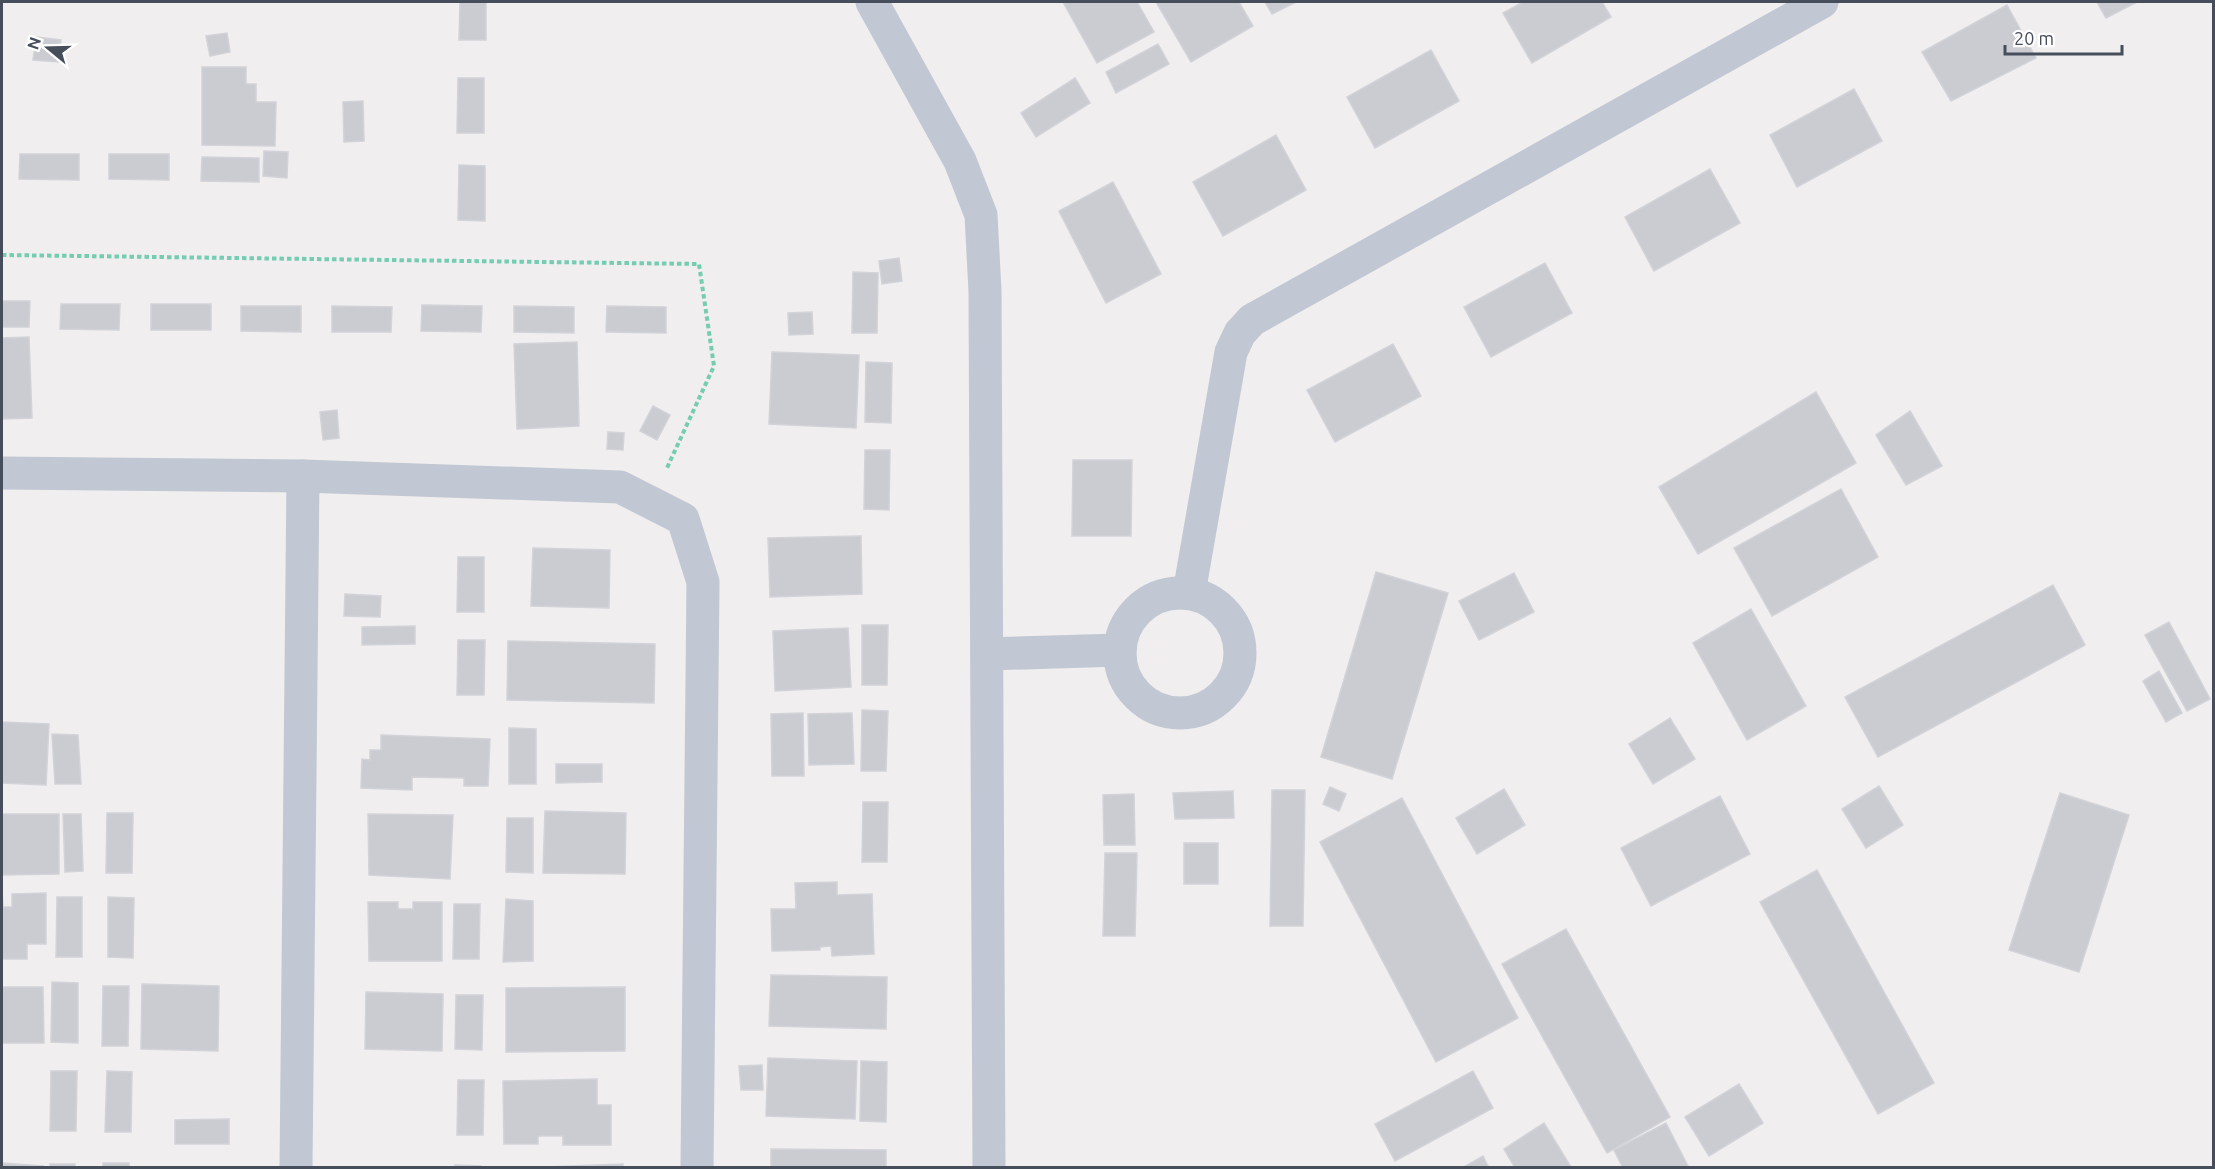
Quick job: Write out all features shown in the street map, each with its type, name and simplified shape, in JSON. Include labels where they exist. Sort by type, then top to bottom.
[{"type":"street","points":[[872,2],[960,161],[981,215],[985,291],[989,1167]]},
{"type":"street","points":[[1189,593],[1231,352],[1240,333],[1252,320],[1822,2]]},
{"type":"street","points":[[2,472],[303,476],[621,487],[683,519],[703,582],[697,1167]]},
{"type":"street","points":[[296,1167],[303,476]]},
{"type":"street","points":[[1169,593],[1189,593],[1208,599],[1224,611],[1235,627],[1241,647],[1239,667],[1232,686],[1218,701],[1201,711],[1181,714],[1161,712],[1143,702],[1130,688],[1122,670],[1120,650],[1124,630],[1134,613],[1150,601],[1169,593]]},
{"type":"street","points":[[987,654],[1120,650]]},
{"type":"path","points":[[2,255],[699,264],[714,366],[651,503]]},
{"type":"building","points":[[460,2],[486,2],[486,40],[459,40]]},
{"type":"building","points":[[1063,2],[1137,2],[1154,32],[1097,63]]},
{"type":"building","points":[[1156,2],[1239,2],[1253,26],[1191,62]]},
{"type":"building","points":[[1265,2],[1296,2],[1272,14]]},
{"type":"building","points":[[1523,2],[1602,2],[1611,17],[1532,63],[1503,13]]},
{"type":"building","points":[[2097,2],[2137,2],[2106,18]]},
{"type":"building","points":[[2007,5],[2036,58],[1951,101],[1922,52]]},
{"type":"building","points":[[227,33],[230,52],[210,56],[206,36]]},
{"type":"building","points":[[36,37],[61,40],[59,62],[33,60]]},
{"type":"building","points":[[1158,44],[1169,64],[1116,93],[1106,72]]},
{"type":"building","points":[[1431,50],[1459,101],[1375,148],[1347,97]]},
{"type":"building","points":[[202,67],[246,67],[246,84],[256,84],[256,102],[276,102],[275,146],[202,145]]},
{"type":"building","points":[[458,78],[484,78],[484,133],[457,133]]},
{"type":"building","points":[[1075,78],[1090,103],[1036,137],[1021,113]]},
{"type":"building","points":[[1854,89],[1882,141],[1797,187],[1770,135]]},
{"type":"building","points":[[363,101],[364,141],[344,142],[343,102]]},
{"type":"building","points":[[1276,135],[1306,190],[1223,236],[1193,182]]},
{"type":"building","points":[[264,151],[288,152],[287,178],[263,176]]},
{"type":"building","points":[[20,154],[79,154],[79,180],[19,179]]},
{"type":"building","points":[[109,154],[169,154],[169,180],[109,179]]},
{"type":"building","points":[[202,157],[259,158],[259,182],[201,181]]},
{"type":"building","points":[[459,165],[485,166],[485,221],[458,220]]},
{"type":"building","points":[[1710,169],[1740,223],[1654,271],[1625,217]]},
{"type":"building","points":[[1113,182],[1161,274],[1106,303],[1059,211]]},
{"type":"building","points":[[899,258],[902,281],[882,284],[879,261]]},
{"type":"building","points":[[1545,263],[1572,313],[1491,357],[1464,307]]},
{"type":"building","points":[[853,272],[878,273],[877,333],[852,333]]},
{"type":"building","points":[[2,301],[30,301],[29,327],[2,327]]},
{"type":"building","points":[[61,304],[120,304],[119,330],[60,329]]},
{"type":"building","points":[[151,304],[211,304],[211,330],[151,330]]},
{"type":"building","points":[[422,305],[482,306],[481,332],[421,331]]},
{"type":"building","points":[[241,306],[301,306],[301,332],[241,331]]},
{"type":"building","points":[[332,306],[392,307],[391,332],[332,332]]},
{"type":"building","points":[[514,306],[574,307],[574,333],[514,332]]},
{"type":"building","points":[[607,306],[666,307],[666,333],[606,332]]},
{"type":"building","points":[[812,312],[813,334],[789,335],[788,313]]},
{"type":"building","points":[[29,337],[32,418],[2,419],[2,338]]},
{"type":"building","points":[[577,342],[579,426],[517,429],[514,344]]},
{"type":"building","points":[[1393,344],[1421,396],[1335,442],[1307,390]]},
{"type":"building","points":[[772,352],[859,355],[856,428],[769,424]]},
{"type":"building","points":[[866,362],[892,363],[891,423],[865,422]]},
{"type":"building","points":[[1816,392],[1856,463],[1698,554],[1659,487]]},
{"type":"building","points":[[653,406],[670,415],[657,440],[640,431]]},
{"type":"building","points":[[337,410],[339,438],[323,440],[320,412]]},
{"type":"building","points":[[1910,411],[1942,466],[1906,485],[1876,435]]},
{"type":"building","points":[[608,432],[624,433],[623,450],[607,449]]},
{"type":"building","points":[[865,450],[890,450],[889,510],[864,509]]},
{"type":"building","points":[[1073,460],[1132,460],[1131,536],[1072,536]]},
{"type":"building","points":[[1841,489],[1878,557],[1772,616],[1734,548]]},
{"type":"building","points":[[861,536],[862,594],[770,597],[768,538]]},
{"type":"building","points":[[533,548],[610,550],[609,608],[531,606]]},
{"type":"building","points":[[458,557],[484,557],[484,612],[457,612]]},
{"type":"building","points":[[1376,572],[1448,593],[1392,779],[1321,757]]},
{"type":"building","points":[[1514,573],[1534,612],[1479,640],[1459,601]]},
{"type":"building","points":[[2053,585],[2085,645],[1878,757],[1845,697]]},
{"type":"building","points":[[345,594],[381,596],[380,617],[344,616]]},
{"type":"building","points":[[1751,609],[1806,706],[1747,740],[1693,643]]},
{"type":"building","points":[[2169,622],[2210,699],[2187,711],[2145,635]]},
{"type":"building","points":[[862,625],[888,625],[887,685],[862,685]]},
{"type":"building","points":[[415,626],[415,644],[362,645],[362,627]]},
{"type":"building","points":[[848,628],[851,687],[775,691],[773,631]]},
{"type":"building","points":[[458,640],[485,640],[484,695],[457,695]]},
{"type":"building","points":[[508,641],[655,644],[654,703],[507,700]]},
{"type":"building","points":[[2159,671],[2182,713],[2166,722],[2143,681]]},
{"type":"building","points":[[862,710],[888,711],[886,771],[861,771]]},
{"type":"building","points":[[803,713],[804,776],[772,776],[771,714]]},
{"type":"building","points":[[852,713],[854,764],[809,765],[808,714]]},
{"type":"building","points":[[1670,718],[1695,759],[1653,784],[1629,744]]},
{"type":"building","points":[[2,722],[49,724],[46,785],[2,783]]},
{"type":"building","points":[[509,728],[536,729],[536,784],[509,784]]},
{"type":"building","points":[[52,734],[78,735],[81,784],[55,784]]},
{"type":"building","points":[[381,735],[490,739],[488,786],[464,786],[464,778],[412,777],[412,790],[361,788],[362,759],[370,760],[370,750],[381,750]]},
{"type":"building","points":[[556,764],[602,764],[602,782],[556,783]]},
{"type":"building","points":[[1879,786],[1903,825],[1866,848],[1842,809]]},
{"type":"building","points":[[1330,787],[1346,794],[1339,811],[1323,804]]},
{"type":"building","points":[[1504,789],[1525,825],[1477,854],[1456,818]]},
{"type":"building","points":[[1272,790],[1305,790],[1303,926],[1270,926]]},
{"type":"building","points":[[1233,791],[1234,818],[1175,819],[1173,793]]},
{"type":"building","points":[[2060,793],[2129,815],[2079,972],[2009,950]]},
{"type":"building","points":[[1134,794],[1135,845],[1104,845],[1103,795]]},
{"type":"building","points":[[1720,796],[1750,854],[1651,906],[1621,848]]},
{"type":"building","points":[[1402,798],[1518,1018],[1436,1062],[1320,842]]},
{"type":"building","points":[[863,802],[888,802],[887,862],[862,862]]},
{"type":"building","points":[[545,811],[626,813],[625,874],[543,873]]},
{"type":"building","points":[[107,813],[133,813],[132,873],[106,873]]},
{"type":"building","points":[[2,814],[59,814],[59,874],[2,875]]},
{"type":"building","points":[[63,814],[81,814],[83,871],[65,872]]},
{"type":"building","points":[[368,814],[453,815],[450,879],[369,875]]},
{"type":"building","points":[[507,818],[533,818],[533,873],[506,872]]},
{"type":"building","points":[[1184,843],[1218,843],[1218,884],[1184,884]]},
{"type":"building","points":[[1105,853],[1137,853],[1135,936],[1103,936]]},
{"type":"building","points":[[1817,870],[1934,1083],[1878,1114],[1760,902]]},
{"type":"building","points":[[837,882],[837,895],[872,894],[874,954],[832,956],[831,946],[820,947],[820,950],[772,951],[771,909],[796,909],[795,883]]},
{"type":"building","points":[[2,892],[3,907],[12,907],[12,894],[46,893],[46,944],[27,944],[27,959],[2,959]]},
{"type":"building","points":[[57,897],[82,897],[82,957],[56,957]]},
{"type":"building","points":[[108,897],[134,898],[133,958],[108,957]]},
{"type":"building","points":[[506,899],[533,901],[533,961],[503,962]]},
{"type":"building","points":[[368,902],[398,902],[398,909],[413,909],[413,902],[442,902],[442,961],[369,961]]},
{"type":"building","points":[[454,904],[480,904],[479,959],[453,959]]},
{"type":"building","points":[[1566,929],[1670,1117],[1607,1153],[1502,964]]},
{"type":"building","points":[[771,975],[887,977],[886,1029],[769,1026]]},
{"type":"building","points":[[52,982],[78,983],[78,1043],[51,1042]]},
{"type":"building","points":[[142,984],[219,986],[218,1051],[141,1049]]},
{"type":"building","points":[[103,986],[129,986],[128,1046],[102,1046]]},
{"type":"building","points":[[2,987],[43,987],[44,1043],[2,1043]]},
{"type":"building","points":[[625,987],[625,1051],[506,1052],[506,988]]},
{"type":"building","points":[[366,992],[443,994],[442,1051],[365,1049]]},
{"type":"building","points":[[456,995],[483,995],[482,1050],[455,1049]]},
{"type":"building","points":[[768,1058],[857,1061],[855,1119],[766,1116]]},
{"type":"building","points":[[861,1061],[887,1062],[886,1122],[860,1121]]},
{"type":"building","points":[[762,1065],[763,1090],[741,1090],[739,1066]]},
{"type":"building","points":[[51,1071],[77,1071],[76,1131],[50,1131]]},
{"type":"building","points":[[107,1071],[132,1072],[131,1132],[105,1132]]},
{"type":"building","points":[[1473,1071],[1493,1108],[1395,1161],[1375,1124]]},
{"type":"building","points":[[597,1079],[597,1105],[611,1105],[611,1145],[563,1145],[563,1136],[538,1136],[538,1144],[504,1144],[503,1081]]},
{"type":"building","points":[[458,1080],[484,1080],[483,1135],[457,1135]]},
{"type":"building","points":[[1739,1084],[1763,1123],[1709,1156],[1685,1117]]},
{"type":"building","points":[[229,1119],[229,1144],[175,1144],[175,1120]]},
{"type":"building","points":[[1544,1123],[1571,1167],[1515,1168],[1504,1149]]},
{"type":"building","points":[[1666,1123],[1689,1168],[1623,1168],[1614,1150]]},
{"type":"building","points":[[771,1149],[886,1150],[886,1168],[771,1168]]},
{"type":"building","points":[[1483,1156],[1489,1168],[1462,1168]]},
{"type":"building","points":[[2,1163],[43,1166],[42,1168],[2,1168]]},
{"type":"building","points":[[103,1163],[129,1163],[129,1168],[103,1168]]},
{"type":"building","points":[[50,1164],[75,1164],[75,1168],[50,1168]]},
{"type":"building","points":[[623,1164],[623,1168],[545,1168],[545,1167]]},
{"type":"building","points":[[455,1165],[481,1166],[481,1168],[455,1168]]}]
